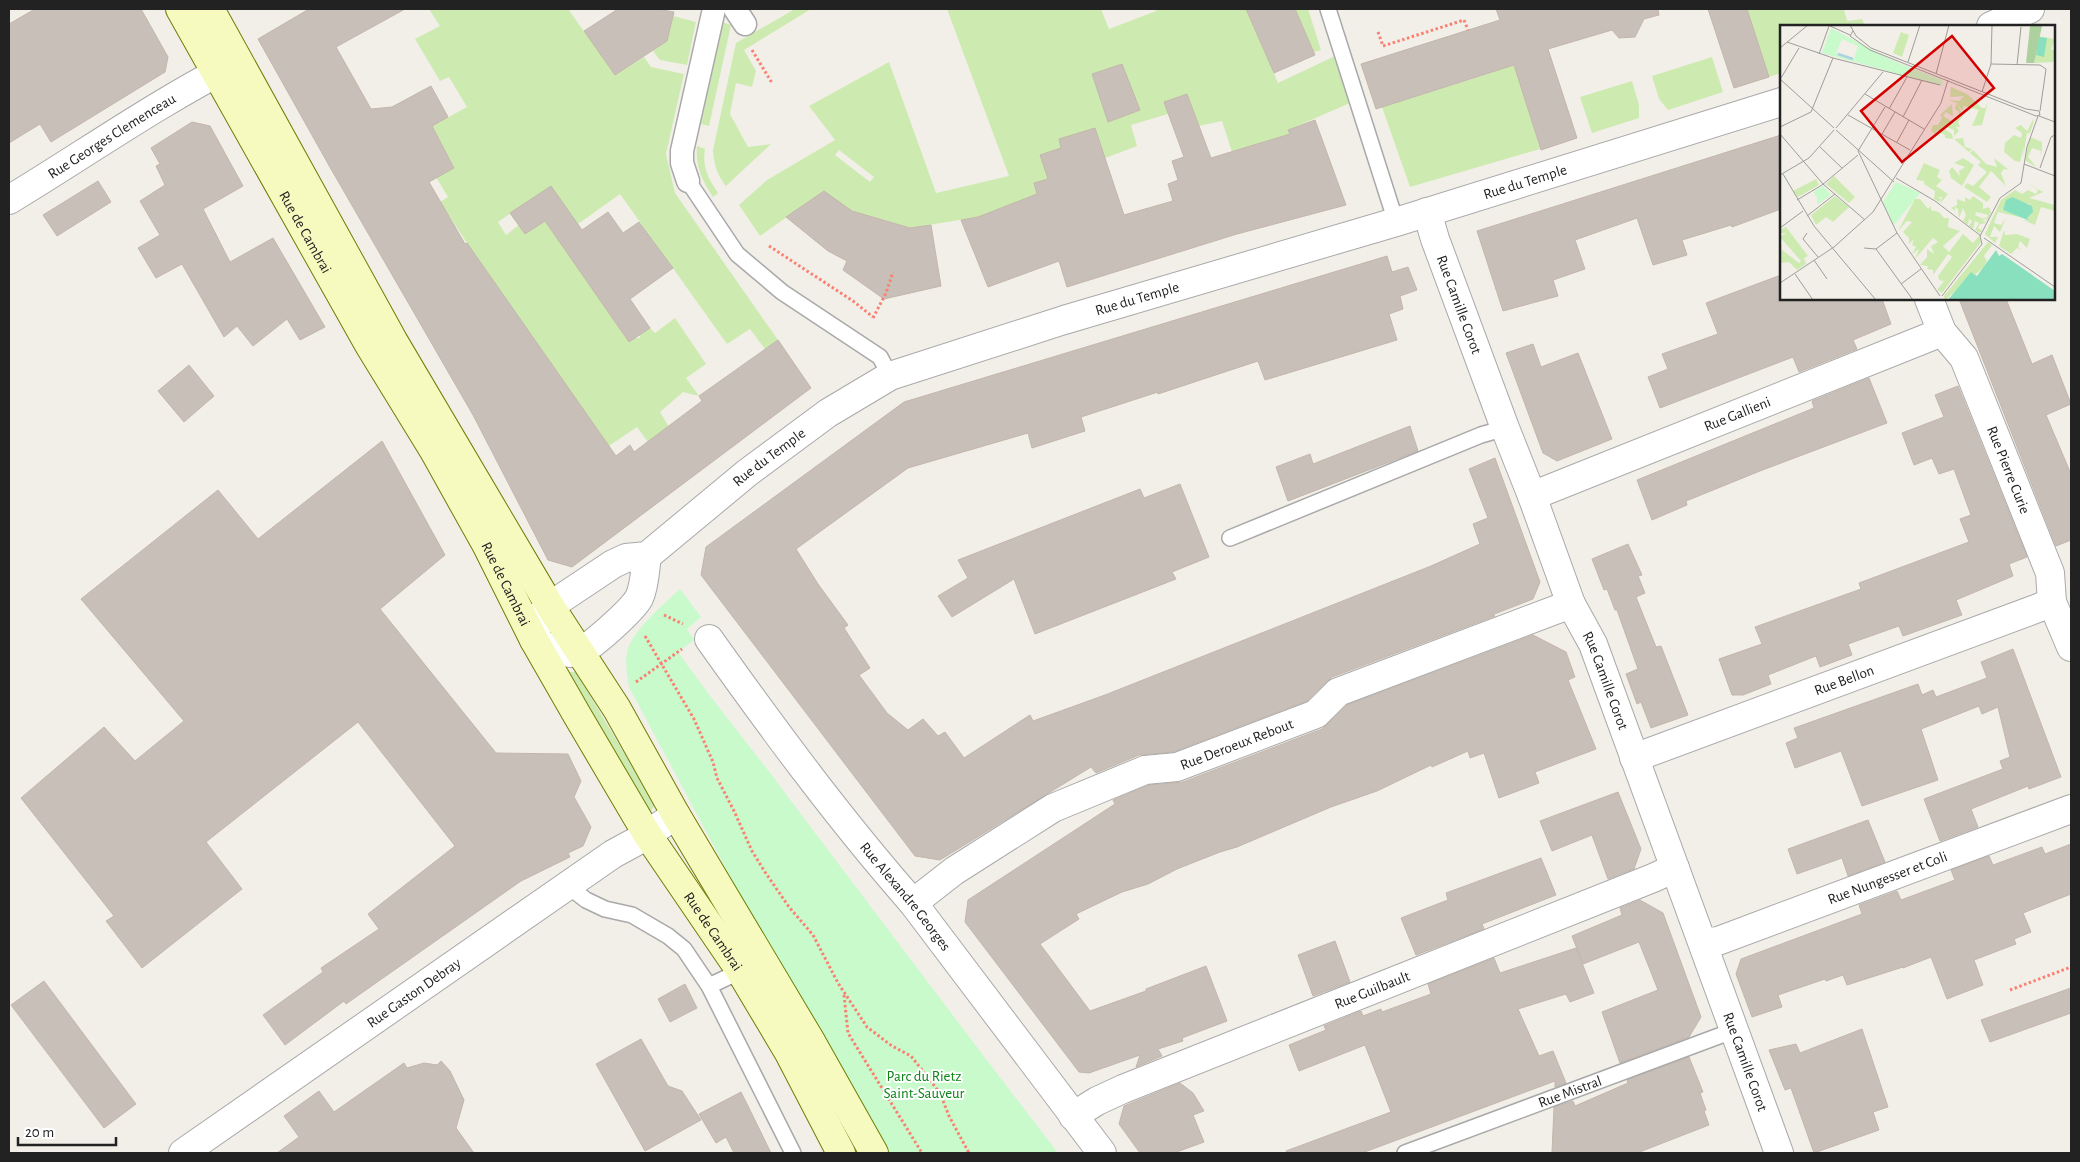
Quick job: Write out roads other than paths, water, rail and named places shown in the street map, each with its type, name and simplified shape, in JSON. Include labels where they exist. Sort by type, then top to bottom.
[{"type":"main road","name":"Rue de Cambrai","points":[[180,9],[228,67],[322,212],[394,342],[550,606],[613,702],[676,816],[812,1043],[874,1153]]},
{"type":"main road","name":"Rue de Cambrai","points":[[210,9],[228,67],[369,345],[434,451],[487,546],[534,640],[647,834],[739,969],[789,1053],[841,1153]]},
{"type":"street","points":[[688,181],[682,163],[682,150],[714,9]]},
{"type":"street","points":[[1992,25],[2030,9]]},
{"type":"street","name":"Rue Georges Clemenceau","points":[[9,200],[185,90],[228,67]]},
{"type":"street","name":"Rue du Temple","points":[[648,556],[747,473],[828,414],[890,376],[1064,320],[1396,222],[1780,102]]},
{"type":"street","name":"Rue Camille Corot","points":[[1427,212],[1435,239],[1504,428],[1532,496],[1571,604],[1593,644],[1779,1153]]},
{"type":"street","name":"Rue Pierre Curie","points":[[1930,300],[1942,332],[1964,358],[2050,573],[2052,602],[2071,647]]},
{"type":"street","name":"Rue Gallieni","points":[[1532,496],[1942,332]]},
{"type":"street","points":[[648,556],[639,597],[627,613],[579,652],[554,651],[534,640],[539,617],[550,606],[598,576],[612,564],[626,558],[648,556]]},
{"type":"street","name":"Rue Bellon","points":[[1634,758],[2052,602]]},
{"type":"street","name":"Rue Deroeux Rebout","points":[[913,903],[954,871],[1054,808],[1145,770],[1177,767],[1316,714],[1338,692],[1571,604]]},
{"type":"street","name":"Rue Alexandre Georges","points":[[709,639],[778,734],[884,870],[913,903],[1072,1116],[1102,1153]]},
{"type":"street","name":"Rue Nungesser et Coli","points":[[1703,944],[1718,941],[2071,809]]},
{"type":"street","name":"Rue Gaston Debray","points":[[183,1153],[613,854],[676,816]]},
{"type":"street","name":"Rue Guilbault","points":[[1072,1116],[1097,1101],[1123,1089],[1675,868]]},
{"type":"lane","points":[[1328,9],[1396,222]]},
{"type":"lane","points":[[688,181],[737,254],[782,292],[880,357],[890,376]]},
{"type":"lane","points":[[1230,538],[1481,435],[1504,428]]},
{"type":"lane","points":[[568,886],[586,900],[605,908],[632,915],[668,936],[684,949],[709,986],[793,1153]]},
{"type":"lane","points":[[709,986],[728,977],[739,969]]},
{"type":"lane","name":"Rue Mistral","points":[[1405,1153],[1735,1030]]},
{"type":"park label","name":"Parc du Rietz Saint-Sauveur","points":[[924,1084]]}]
